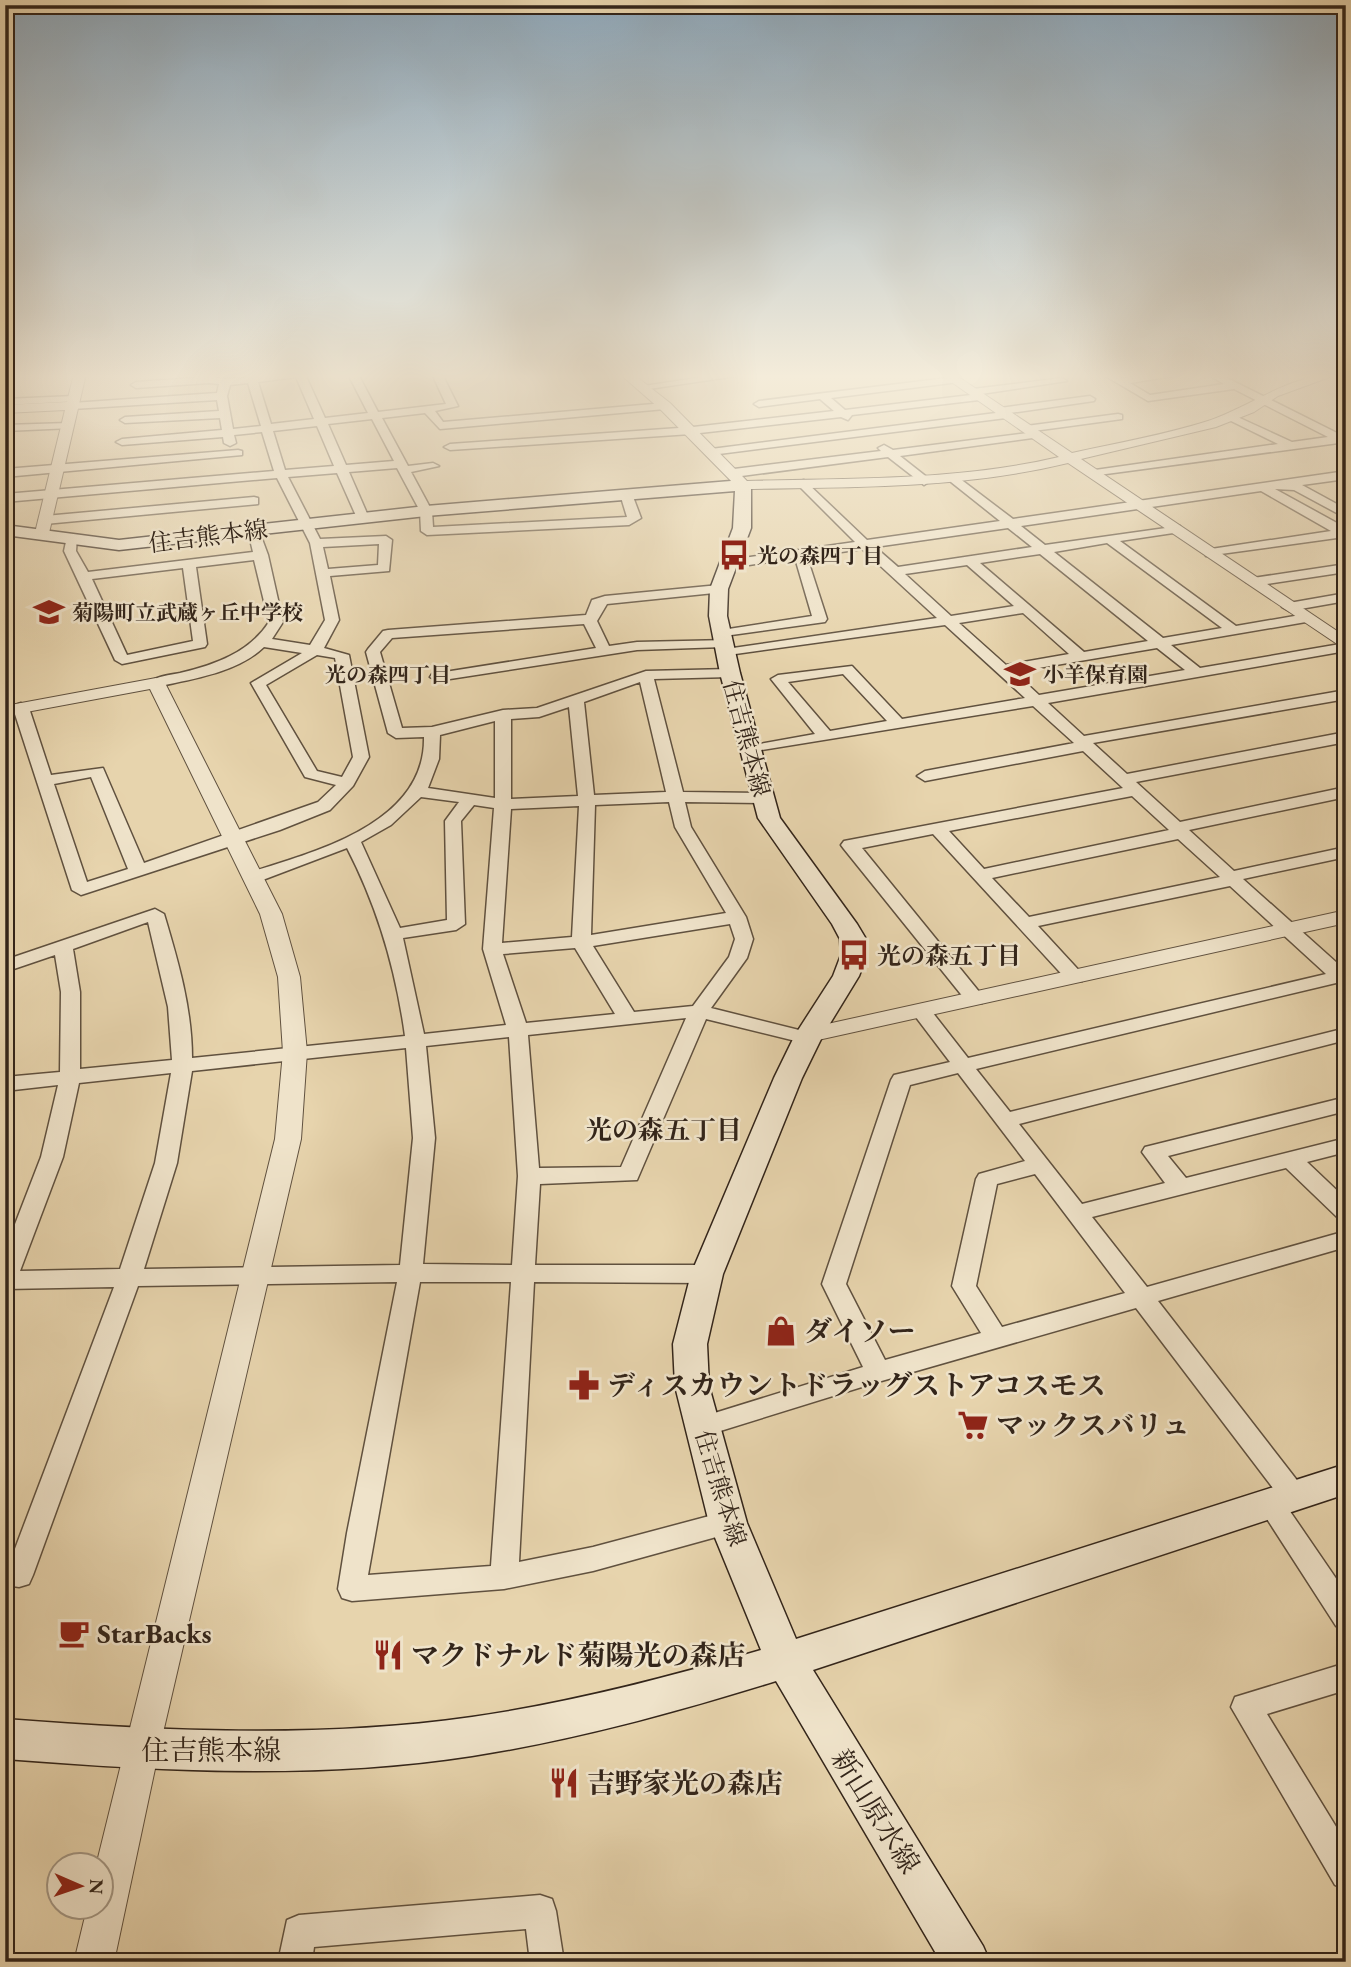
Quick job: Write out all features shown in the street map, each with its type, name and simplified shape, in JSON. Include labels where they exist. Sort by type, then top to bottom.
[{"type":"main road","name":"住吉熊本線","points":[[5,530],[44,526],[72,540],[119,545],[257,519],[303,524],[626,494],[738,479],[745,504],[742,528],[737,548],[719,589],[718,617],[725,651],[761,798],[769,818],[853,939],[854,955],[846,976],[808,1037],[788,1078],[707,1274],[696,1309],[690,1344],[692,1386],[729,1522],[785,1660]]},
{"type":"main road","name":"住吉熊本線","points":[[5,1739],[141,1750],[364,1748],[471,1736],[579,1717],[785,1660],[1346,1479]]},
{"type":"main road","name":"新山原水線","points":[[785,1660],[967,1962]]},
{"type":"street","points":[[58,466],[44,526],[257,519]]},
{"type":"street","points":[[5,473],[90,466]]},
{"type":"street","points":[[246,466],[276,622],[263,642],[226,663],[156,683],[13,710],[46,781],[81,890],[324,806],[347,783],[361,757],[342,655],[263,642]]},
{"type":"street","points":[[278,466],[303,524],[316,543],[332,620],[329,632],[315,650],[292,667],[258,683],[311,775],[347,783]]},
{"type":"street","points":[[340,466],[363,518]]},
{"type":"street","points":[[5,498],[341,469],[433,466]]},
{"type":"street","points":[[725,466],[738,479],[804,484],[956,479],[1038,466]]},
{"type":"street","points":[[738,479],[815,466]]},
{"type":"street","points":[[906,466],[924,481]]},
{"type":"street","points":[[1083,466],[1346,646]]},
{"type":"street","points":[[1096,474],[1153,466]]},
{"type":"street","points":[[400,467],[426,512],[427,531],[430,532],[629,521],[635,518],[626,494]]},
{"type":"street","points":[[729,564],[1346,475]]},
{"type":"street","points":[[956,479],[1007,523],[1196,672]]},
{"type":"street","points":[[804,484],[894,572],[1343,979]]},
{"type":"street","points":[[1282,484],[1297,487],[1346,514]]},
{"type":"street","points":[[1263,487],[1344,533]]},
{"type":"street","points":[[894,572],[1176,528]]},
{"type":"street","points":[[1211,553],[1344,533]]},
{"type":"street","points":[[1109,539],[1233,630]]},
{"type":"street","points":[[72,540],[69,551],[84,576],[122,660],[200,644],[189,563]]},
{"type":"street","points":[[316,543],[386,540],[384,568],[323,573]]},
{"type":"street","points":[[719,589],[600,601],[595,616],[589,618],[388,634],[373,652],[396,733],[432,732],[503,715],[539,712],[820,619],[800,554]]},
{"type":"street","points":[[84,576],[262,555]]},
{"type":"street","points":[[969,560],[1080,656]]},
{"type":"street","points":[[1253,582],[1346,568]]},
{"type":"street","points":[[1313,574],[1346,596]]},
{"type":"street","points":[[1289,607],[1346,596]]},
{"type":"street","points":[[437,677],[647,645],[725,651],[1025,609]]},
{"type":"street","points":[[589,618],[605,652]]},
{"type":"street","points":[[1001,670],[1306,618]]},
{"type":"street","points":[[750,750],[1346,646]]},
{"type":"street","points":[[826,737],[778,679],[848,669],[899,725]]},
{"type":"street","points":[[529,1176],[629,1175],[699,1011],[738,958],[744,939],[737,917],[683,827],[646,676]]},
{"type":"street","points":[[94,1962],[141,1750],[288,1139],[295,1052],[289,977],[271,914],[156,683]]},
{"type":"street","points":[[925,776],[1346,694]]},
{"type":"street","points":[[576,701],[587,803],[581,942],[627,1017]]},
{"type":"street","points":[[503,715],[503,804],[492,949],[518,1030],[529,1176],[504,1577]]},
{"type":"street","points":[[254,877],[352,841],[402,808],[416,791],[431,761],[432,732]]},
{"type":"street","points":[[975,999],[849,845],[937,829],[1346,737]]},
{"type":"street","points":[[46,781],[97,771],[138,871]]},
{"type":"street","points":[[416,791],[503,804],[587,803],[675,797],[761,798]]},
{"type":"street","points":[[980,875],[1346,792]]},
{"type":"street","points":[[395,934],[456,924],[453,821],[470,799]]},
{"type":"street","points":[[937,829],[1075,977]]},
{"type":"street","points":[[352,841],[371,874],[395,934],[416,1041],[424,1137],[409,1273],[352,1589],[504,1577],[593,1559],[729,1522]]},
{"type":"street","points":[[1025,923],[1346,852]]},
{"type":"street","points":[[5,966],[155,914],[170,964],[182,1064],[174,1126],[159,1189],[130,1276],[19,1575],[5,1573]]},
{"type":"street","points":[[5,1084],[699,1011],[808,1037],[1346,916]]},
{"type":"street","points":[[492,949],[581,942],[737,917]]},
{"type":"street","points":[[63,946],[72,988],[71,1077],[58,1143],[5,1280],[525,1272],[707,1274]]},
{"type":"street","points":[[878,1372],[834,1284],[901,1080],[1343,979]]},
{"type":"street","points":[[922,1012],[1142,1298],[1283,1501],[1346,1617]]},
{"type":"street","points":[[1006,1120],[1346,1034]]},
{"type":"street","points":[[1180,1186],[1153,1152],[1346,1104]]},
{"type":"street","points":[[1077,1213],[1346,1145]]},
{"type":"street","points":[[1290,1158],[1346,1212]]},
{"type":"street","points":[[996,1338],[964,1286],[987,1179],[1040,1165]]},
{"type":"street","points":[[701,1427],[878,1372],[1346,1239]]},
{"type":"street","points":[[1346,1676],[1246,1707],[1346,1874]]},
{"type":"street","points":[[295,1962],[299,1932],[540,1911],[547,1962]]},
{"type":"place","name":"光の森四丁目","points":[[734,555]]},
{"type":"place","name":"菊陽町立武蔵ヶ丘中学校","points":[[49,612]]},
{"type":"place","name":"小羊保育園","points":[[1020,674]]},
{"type":"place","name":"光の森五丁目","points":[[854,955]]},
{"type":"place","name":"ダイソー","points":[[781,1331]]},
{"type":"place","name":"ディスカウントドラッグストアコスモス","points":[[584,1385]]},
{"type":"place","name":"マックスバリュ","points":[[973,1425]]},
{"type":"place","name":"StarBacks","points":[[74,1633]]},
{"type":"place","name":"マクドナルド菊陽光の森店","points":[[388,1655]]},
{"type":"place","name":"吉野家光の森店","points":[[564,1783]]},
{"type":"district","name":"光の森四丁目","points":[[388,674]]},
{"type":"district","name":"光の森五丁目","points":[[664,1130]]}]
